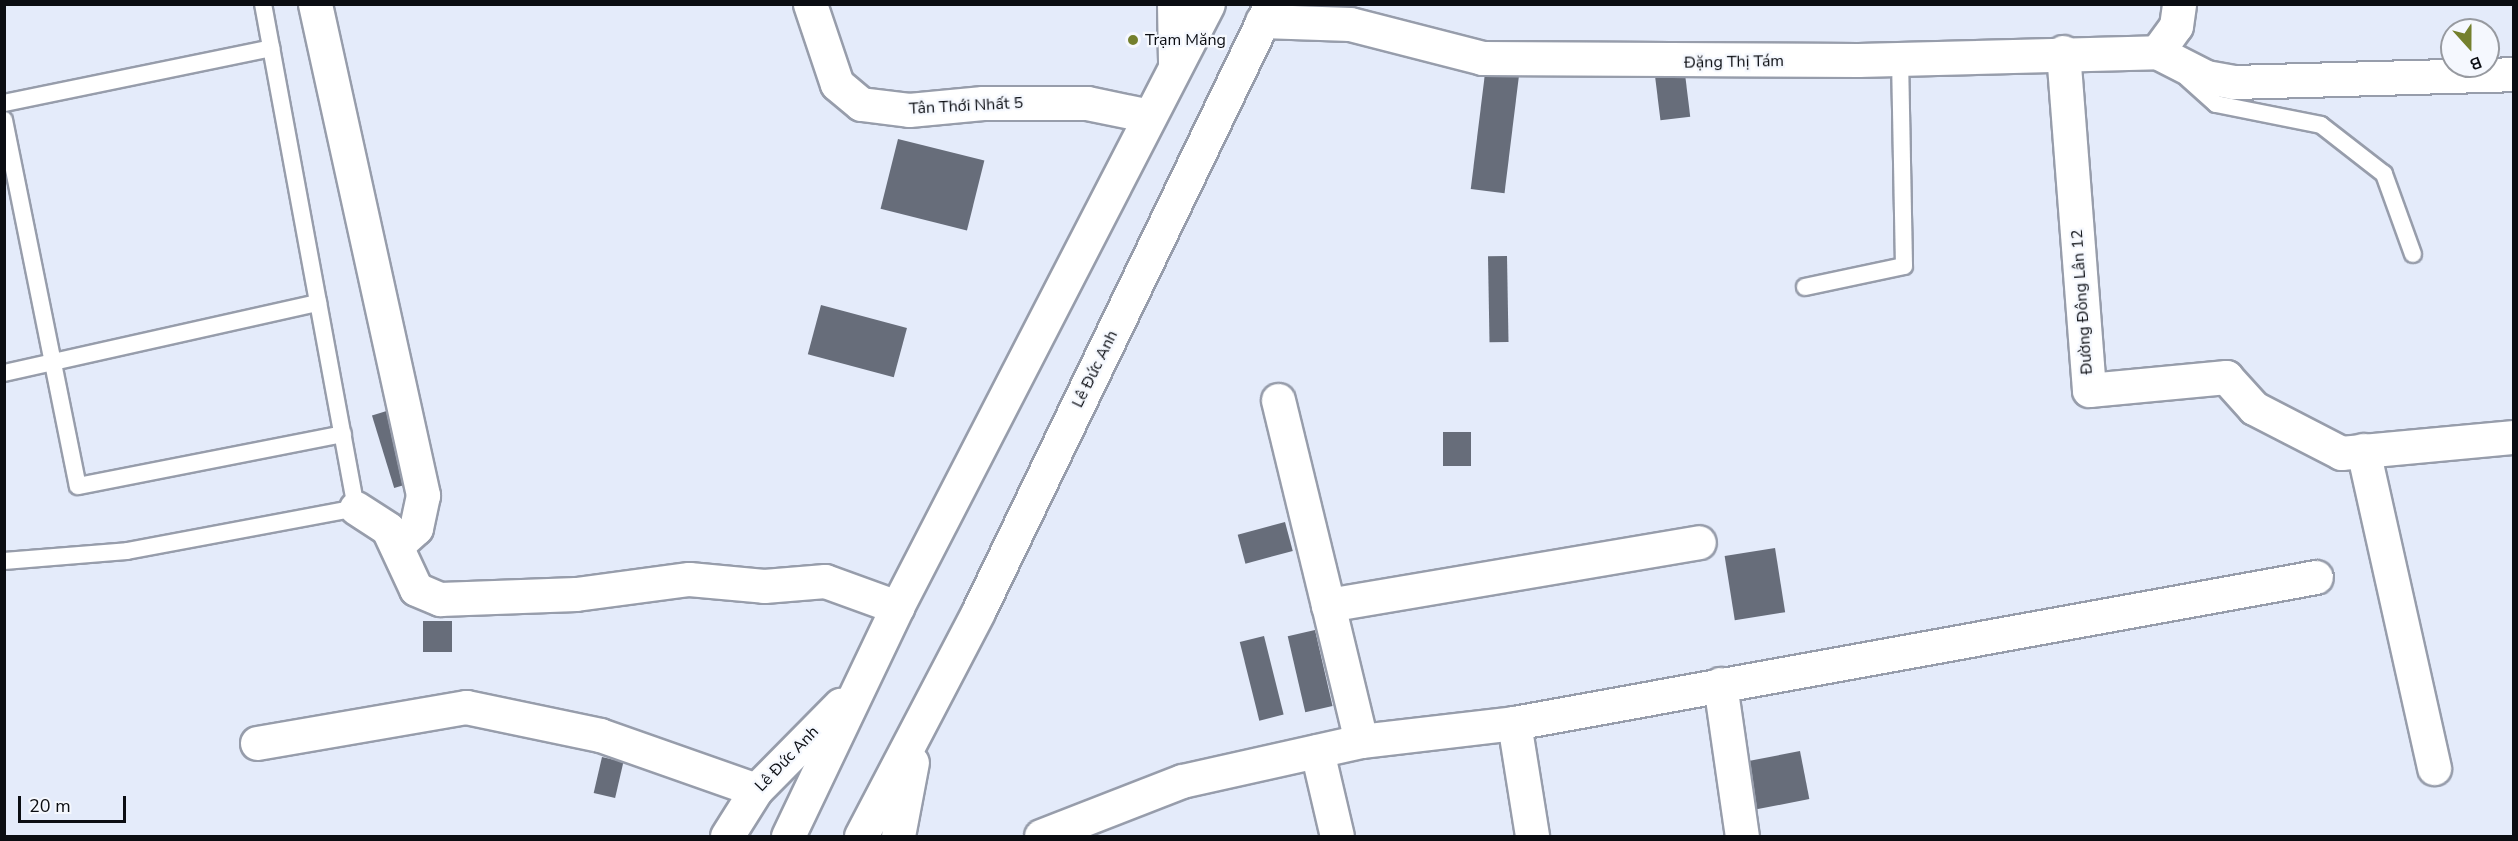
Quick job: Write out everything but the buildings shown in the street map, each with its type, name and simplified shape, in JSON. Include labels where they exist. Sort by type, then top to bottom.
[{"type":"main road","points":[[315,4],[423,495],[416,528],[397,545]]},
{"type":"main road","name":"Tân Thới Nhất 5","points":[[810,4],[837,84],[861,104],[909,110],[983,103],[1088,103],[1150,116]]},
{"type":"main road","name":"Lê Đức Anh","points":[[1174,4],[1175,67]]},
{"type":"main road","name":"Lê Đức Anh","points":[[788,837],[856,689],[1208,4]]},
{"type":"main road","points":[[2179,4],[2176,26],[2157,52],[2206,77],[2233,82],[2514,74]]},
{"type":"main road","name":"Lê Đức Anh","points":[[861,837],[917,733],[1267,13]]},
{"type":"main road","name":"Đặng Thị Tám","points":[[1267,13],[1350,24],[1482,58],[1649,63],[2063,52],[2157,52]]},
{"type":"main road","name":"Đường Đông Lân 12","points":[[2063,52],[2089,390],[2226,377],[2254,408],[2341,453],[2514,437]]},
{"type":"main road","points":[[1278,400],[1361,741]]},
{"type":"main road","points":[[2363,450],[2434,768]]},
{"type":"main road","points":[[356,508],[374,514],[397,545],[416,589],[440,599],[576,594],[689,579],[764,586],[825,581],[897,608]]},
{"type":"main road","points":[[1328,605],[1699,542]]},
{"type":"main road","points":[[1041,837],[1182,781],[1361,741],[1514,723],[2316,577]]},
{"type":"main road","points":[[1720,684],[1742,837]]},
{"type":"main road","name":"Lê Đức Anh","points":[[727,837],[756,789],[856,689]]},
{"type":"main road","points":[[257,743],[466,707],[600,735],[756,789]]},
{"type":"main road","points":[[1514,723],[1532,837]]},
{"type":"main road","name":"Lê Đức Anh","points":[[898,837],[917,733]]},
{"type":"main road","points":[[1317,751],[1336,837]]},
{"type":"lane","points":[[4,561],[127,551],[356,508],[263,4]]},
{"type":"lane","points":[[4,103],[271,48]]},
{"type":"lane","points":[[2157,52],[2216,104],[2321,125],[2384,174],[2413,254]]},
{"type":"lane","points":[[1805,287],[1904,266],[1900,58]]},
{"type":"lane","points":[[4,120],[78,486],[343,434]]},
{"type":"lane","points":[[4,373],[54,364],[318,303]]},
{"type":"place","name":"Trạm Măng","points":[[1133,40]]}]
